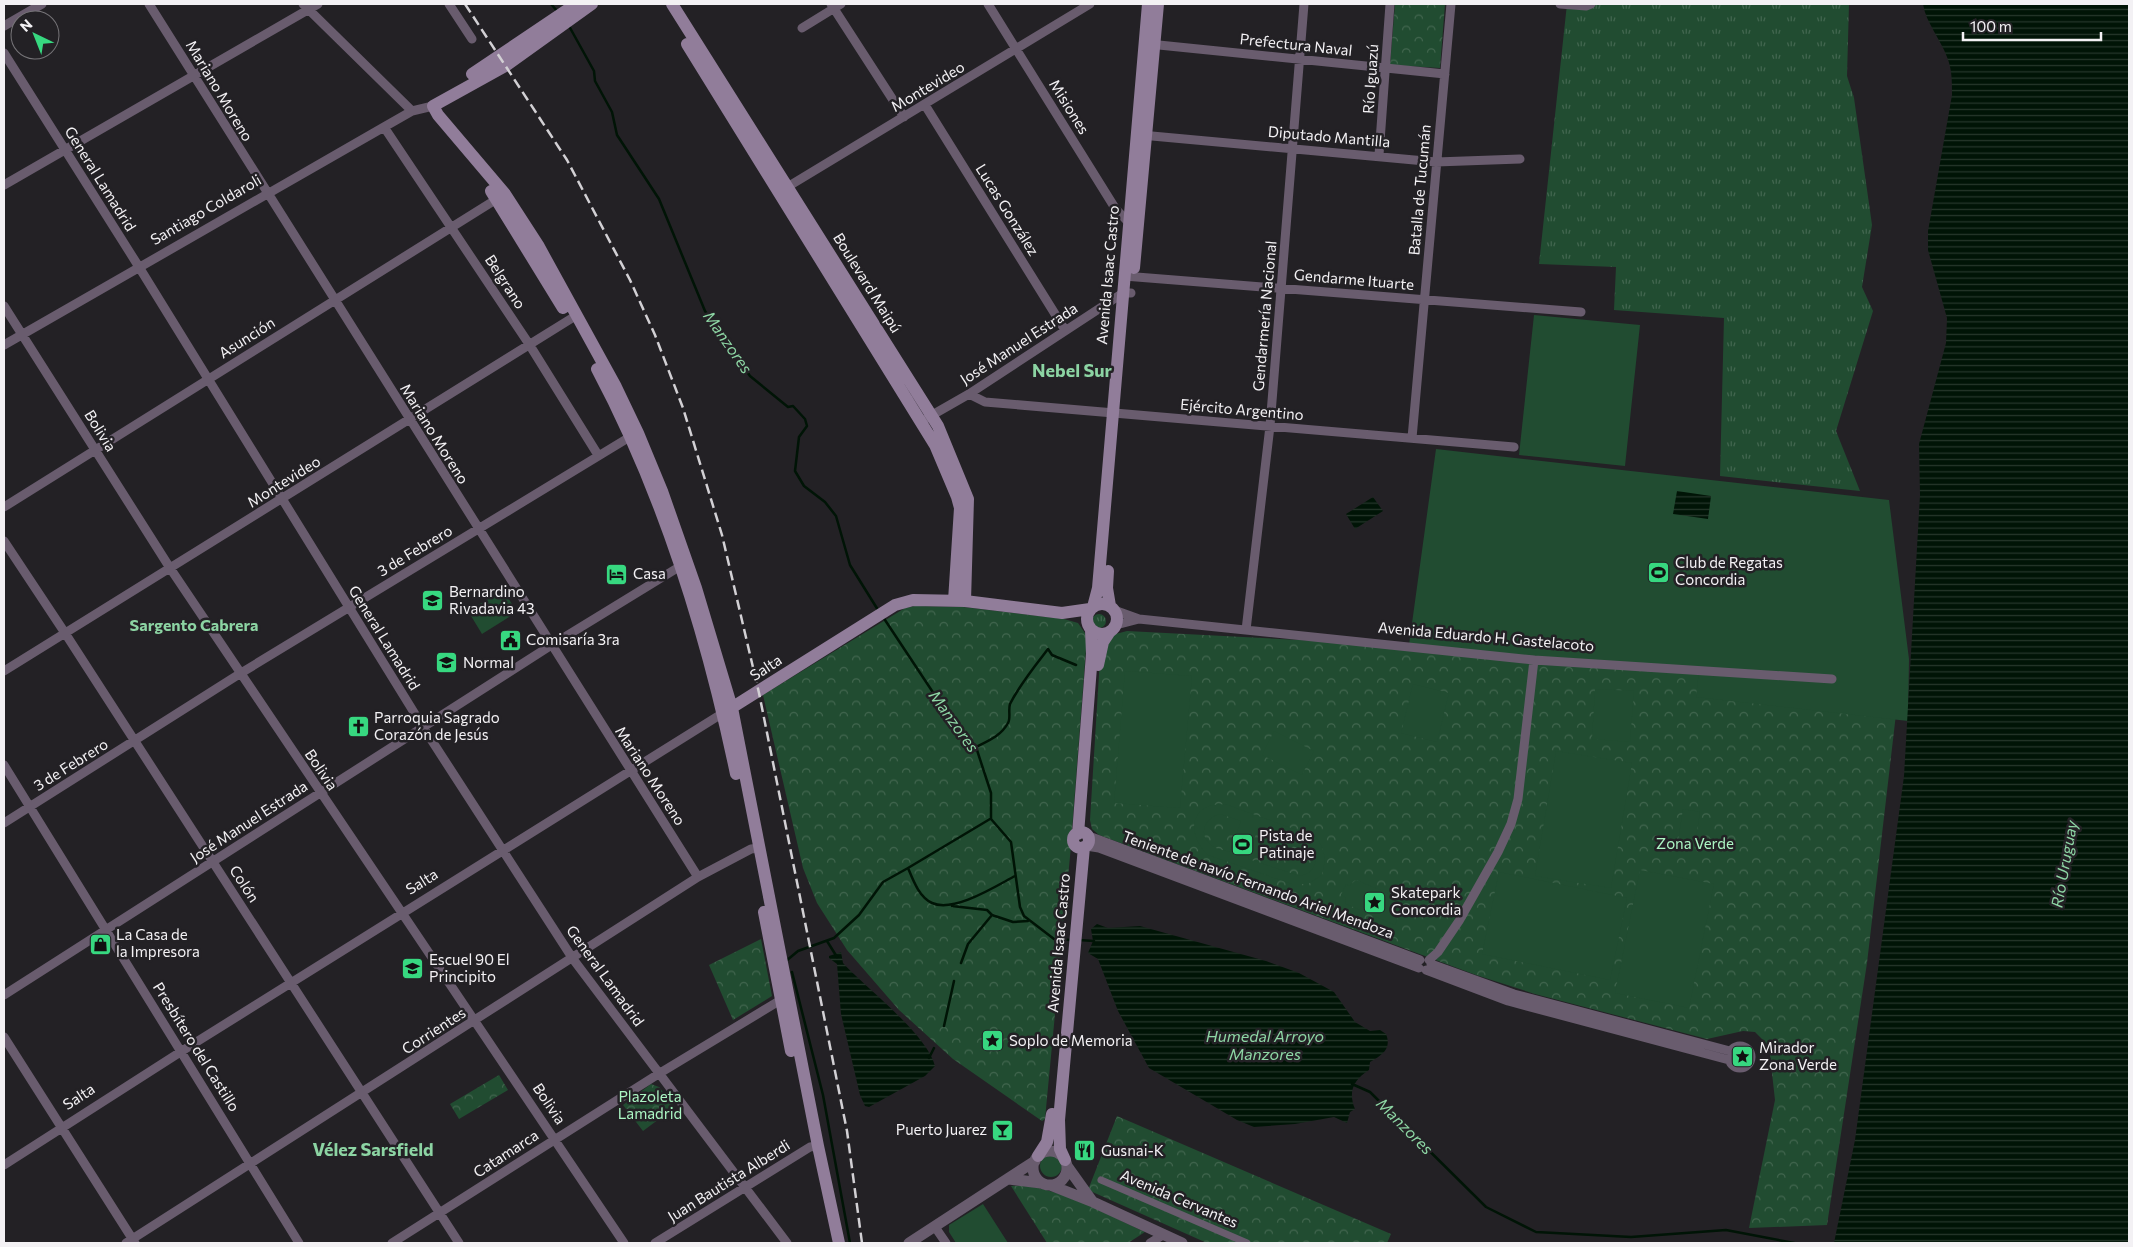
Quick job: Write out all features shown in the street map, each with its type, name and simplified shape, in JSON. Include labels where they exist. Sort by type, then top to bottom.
[{"type":"main road","name":"Santiago Coldaroli","points":[[430,106],[506,65],[566,16],[592,4]]},
{"type":"main road","name":"Boulevard Maipú","points":[[662,4],[784,189]]},
{"type":"main road","name":"Boulevard Maipú","points":[[672,4],[784,189],[927,418],[935,445],[960,508],[959,601]]},
{"type":"main road","name":"Avenida Isaac Castro","points":[[1091,608],[1098,588],[1129,276],[1149,44],[1148,4]]},
{"type":"main road","name":"Avenida Isaac Castro","points":[[1149,44],[1158,4]]},
{"type":"main road","points":[[430,106],[538,245],[662,491],[728,711],[786,998],[830,1243]]},
{"type":"main road","name":"Avenida Isaac Castro","points":[[1129,276],[1129,223],[1141,135]]},
{"type":"main road","name":"Avenida Isaac Castro","points":[[1112,608],[1106,588],[1116,413]]},
{"type":"main road","name":"Salta","points":[[728,711],[895,605],[913,600],[959,601]]},
{"type":"main road","points":[[959,601],[1062,613],[1091,608],[1100,604],[1112,608],[1112,629],[1099,634],[1062,613]]},
{"type":"main road","points":[[1090,628],[1087,617],[1091,608]]},
{"type":"main road","name":"Avenida Isaac Castro","points":[[1083,840],[1092,654],[1090,628]]},
{"type":"main road","name":"Avenida Isaac Castro","points":[[1037,1158],[1047,1142],[1051,1127],[1083,840],[1099,656],[1112,629]]},
{"type":"main road","name":"Avenida Isaac Castro","points":[[1066,1163],[1060,1149],[1059,1132],[1068,987]]},
{"type":"main road","points":[[814,1146],[839,1243]]},
{"type":"street","points":[[4,26],[42,4]]},
{"type":"street","name":"Mariano Moreno","points":[[149,4],[265,194],[334,300],[550,646],[698,877]]},
{"type":"street","points":[[4,185],[194,77],[306,6],[318,4]]},
{"type":"street","points":[[449,4],[472,39]]},
{"type":"street","name":"Misiones","points":[[988,4],[1115,208],[1129,223]]},
{"type":"street","name":"Montevideo","points":[[784,189],[1090,4]]},
{"type":"street","name":"Gendarmería Nacional","points":[[1246,630],[1270,426],[1304,4]]},
{"type":"street","name":"Río Iguazú","points":[[1379,155],[1390,4]]},
{"type":"street","name":"Batalla de Tucumán","points":[[1412,438],[1451,4]]},
{"type":"street","points":[[1560,4],[1589,5]]},
{"type":"street","points":[[802,28],[835,5],[904,117]]},
{"type":"street","points":[[306,6],[412,112]]},
{"type":"street","name":"Prefectura Naval","points":[[1149,44],[1445,74]]},
{"type":"street","name":"General Lamadrid","points":[[4,53],[139,267],[423,727],[573,959],[746,1186],[787,1243]]},
{"type":"street","name":"Lucas González","points":[[925,105],[1065,330]]},
{"type":"street","name":"Santiago Coldaroli","points":[[4,345],[384,127],[412,112],[430,106]]},
{"type":"street","name":"Belgrano","points":[[384,127],[452,227],[598,455]]},
{"type":"street","name":"Diputado Mantilla","points":[[1141,135],[1292,147],[1436,162],[1520,159]]},
{"type":"street","name":"Asunción","points":[[4,507],[501,197]]},
{"type":"street","name":"Gendarme Ituarte","points":[[1129,276],[1581,312]]},
{"type":"street","name":"José Manuel Estrada","points":[[927,418],[969,394],[1065,330],[1127,293]]},
{"type":"street","name":"Bolivia","points":[[4,306],[170,568],[320,793],[556,1139],[624,1243]]},
{"type":"street","name":"Montevideo","points":[[4,672],[573,317]]},
{"type":"street","name":"Ejército Argentino","points":[[969,394],[985,402],[1514,447]]},
{"type":"street","name":"3 de Febrero","points":[[4,823],[241,673],[634,434]]},
{"type":"street","name":"Colón","points":[[4,541],[459,1243]]},
{"type":"street","name":"José Manuel Estrada","points":[[4,995],[550,646],[684,566]]},
{"type":"street","name":"Avenida Eduardo H. Gastelacoto","points":[[1112,608],[1139,619],[1534,660],[1832,678]]},
{"type":"street","name":"Avenida Eduardo H. Gastelacoto","points":[[1112,629],[1139,619]]},
{"type":"street","points":[[1425,964],[1438,952],[1459,921],[1498,852],[1511,824],[1518,799],[1534,660]]},
{"type":"street","name":"Salta","points":[[4,1165],[630,770],[728,711]]},
{"type":"street","name":"Presbítero del Castillo","points":[[4,765],[299,1243]]},
{"type":"street","name":"Teniente de navío Fernando Ariel Mendoza","points":[[1083,840],[1425,964],[1514,994],[1730,1056]]},
{"type":"street","name":"Corrientes","points":[[131,1242],[698,877],[756,848]]},
{"type":"street","name":"Catamarca","points":[[392,1243],[660,1073],[786,998]]},
{"type":"street","points":[[4,1037],[131,1242]]},
{"type":"street","name":"Juan Bautista Alberdi","points":[[655,1243],[814,1146]]},
{"type":"street","points":[[909,1243],[1009,1179],[1037,1158],[1052,1152],[1061,1156],[1093,1202]]},
{"type":"street","points":[[1037,1158],[1033,1171],[1046,1184]]},
{"type":"street","points":[[1046,1184],[1061,1182],[1065,1177],[1066,1163]]},
{"type":"street","points":[[1009,1179],[1046,1184],[1093,1202],[1182,1243]]},
{"type":"street","name":"Avenida Cervantes","points":[[1101,1180],[1247,1243]]},
{"type":"street","points":[[936,1227],[946,1243]]},
{"type":"street","points":[[1150,1243],[1163,1235]]},
{"type":"green space","points":[[1395,4],[1445,4],[1440,68],[1390,65]]},
{"type":"green space","points":[[1567,4],[1849,4],[1847,76],[1854,98],[1872,225],[1862,287],[1873,311],[1836,431],[1860,491],[1720,476],[1724,318],[1614,310],[1616,267],[1539,264]]},
{"type":"green space","points":[[1534,315],[1640,325],[1625,466],[1519,455]]},
{"type":"green space","name":"Club de Regatas Concordia","points":[[1436,449],[1889,500],[1909,659],[1908,721],[1696,697],[1699,670],[1409,645]]},
{"type":"green space","points":[[503,590],[517,612],[482,634],[468,611]]},
{"type":"green space","points":[[915,606],[963,607],[1064,619],[1078,623],[1087,636],[1072,830],[1068,839],[1071,846],[1045,1119],[1042,1121],[953,1059],[899,1010],[847,950],[817,903],[803,868],[763,695],[905,608]]},
{"type":"green space","points":[[1096,614],[1102,614],[1106,621],[1102,628],[1096,628],[1092,624],[1092,618]]},
{"type":"green space","name":"Zona Verde","points":[[1127,631],[1901,671],[1867,963],[1827,1225],[1749,1228],[1775,1100],[1770,1055],[1765,1042],[1755,1032],[1743,1031],[1707,1039],[1535,994],[1476,975],[1099,835],[1092,829],[1090,820],[1100,658],[1112,635]]},
{"type":"green space","points":[[1125,671],[1192,676],[1180,808],[1114,803]]},
{"type":"green space","points":[[1413,684],[1449,693],[1437,742],[1401,733]]},
{"type":"green space","points":[[1595,689],[1634,691],[1630,742],[1592,739]]},
{"type":"green space","points":[[1274,731],[1314,751],[1302,775],[1262,755]]},
{"type":"green space","points":[[1556,751],[1632,763],[1611,888],[1535,876]]},
{"type":"green space","name":"Pista de Patinaje","points":[[1225,804],[1316,837],[1324,855],[1322,875],[1308,884],[1292,884],[1208,855],[1199,844],[1194,830],[1194,823],[1201,810],[1211,805]],"holes":[[[1220,814],[1241,821],[1230,852],[1218,849],[1208,842],[1205,837],[1204,829],[1208,821]],[[1258,827],[1285,834],[1305,843],[1316,856],[1312,869],[1300,876],[1248,859]]]},
{"type":"green space","points":[[1683,809],[1700,812],[1694,851],[1677,848]]},
{"type":"green space","points":[[1640,870],[1714,884],[1689,1008],[1615,993]]},
{"type":"green space","points":[[1499,872],[1627,898],[1610,980],[1482,954]]},
{"type":"green space","name":"Skatepark Concordia","points":[[1356,880],[1405,900],[1395,925],[1346,904],[1345,897],[1341,895],[1346,884],[1349,886]]},
{"type":"green space","points":[[761,939],[772,996],[733,1020],[709,965]]},
{"type":"green space","points":[[499,1075],[508,1090],[459,1119],[450,1104]]},
{"type":"green space","name":"Plazoleta Lamadrid","points":[[651,1084],[659,1087],[675,1107],[643,1131],[623,1105]]},
{"type":"green space","points":[[1117,1116],[1391,1234],[1387,1243],[1207,1243],[1088,1190]]},
{"type":"green space","points":[[1051,1155],[1059,1158],[1062,1166],[1059,1174],[1051,1177],[1043,1174],[1040,1166],[1043,1158]]},
{"type":"green space","points":[[1011,1186],[1027,1186],[1062,1195],[1145,1232],[1128,1243],[1047,1243]]},
{"type":"green space","points":[[983,1204],[1008,1243],[956,1243],[949,1232],[949,1225]]},
{"type":"water","name":"Río Uruguay","points":[[1923,4],[2129,4],[2129,1243],[1834,1243],[1855,1140],[1904,776],[1920,495],[1919,444],[1946,343],[1947,318],[1928,250],[1928,231],[1952,95],[1952,80],[1947,57],[1927,18]]},
{"type":"water","points":[[1677,491],[1711,496],[1708,519],[1673,514]]},
{"type":"water","points":[[1373,497],[1383,511],[1355,529],[1346,514]]},
{"type":"water","name":"Humedal Arroyo Manzores","points":[[1097,924],[1108,928],[1140,926],[1266,961],[1299,973],[1334,992],[1355,1022],[1370,1031],[1380,1030],[1386,1034],[1388,1039],[1385,1051],[1370,1062],[1369,1070],[1359,1078],[1353,1087],[1352,1097],[1355,1109],[1350,1112],[1347,1123],[1334,1117],[1295,1124],[1254,1127],[1237,1120],[1149,1068],[1118,1011],[1098,959],[1088,953],[1093,941],[1091,929]]},
{"type":"water","points":[[841,952],[843,963],[895,1012],[921,1040],[930,1053],[935,1066],[925,1076],[869,1107],[865,1106],[860,1095],[841,1014],[837,964],[829,958],[829,956]]},
{"type":"waterway","name":"Manzores","points":[[551,4],[558,12]]},
{"type":"waterway","name":"Manzores","points":[[569,26],[594,71],[595,81],[612,112],[617,135],[659,199],[705,311],[750,376],[788,407],[793,406],[805,419],[807,426],[799,437],[795,471],[804,486],[825,502],[836,516],[850,565],[878,610]]},
{"type":"waterway","name":"Manzores","points":[[883,617],[942,706],[976,747],[991,793],[991,819],[1011,842],[1020,907],[1024,916],[1054,939],[1071,940]]},
{"type":"waterway","points":[[976,747],[994,738],[1005,728],[1009,721],[1010,704],[1048,649],[1052,655],[1076,665]]},
{"type":"waterway","points":[[908,868],[990,819]]},
{"type":"waterway","points":[[786,961],[798,951],[834,938],[859,915],[883,882],[908,868],[923,897],[932,903],[941,905],[952,904],[975,897],[1015,876]]},
{"type":"waterway","points":[[952,906],[987,910],[992,915]]},
{"type":"waterway","points":[[961,963],[968,944],[992,915],[1013,922],[1028,921]]},
{"type":"waterway","name":"Manzores","points":[[1079,940],[1094,941]]},
{"type":"waterway","points":[[827,941],[837,957]]},
{"type":"waterway","points":[[792,972],[823,1095],[850,1243]]},
{"type":"waterway","points":[[944,1026],[954,981]]},
{"type":"waterway","points":[[929,1058],[934,1048]]},
{"type":"waterway","name":"Manzores","points":[[1352,1084],[1370,1092],[1486,1207],[1536,1232],[1631,1237],[1726,1230],[1794,1243]]},
{"type":"railway","points":[[465,4],[567,160],[630,280],[655,335],[683,408],[722,535],[759,693],[847,1131],[862,1243]]},
{"type":"place","name":"Club de Regatas Concordia","points":[[1659,572]]},
{"type":"place","name":"Casa","points":[[617,574]]},
{"type":"place","name":"Bernardino Rivadavia 43","points":[[433,601]]},
{"type":"place","name":"Comisaría 3ra","points":[[510,640]]},
{"type":"place","name":"Normal","points":[[447,663]]},
{"type":"place","name":"Parroquia Sagrado Corazón de Jesús","points":[[358,727]]},
{"type":"place","name":"Pista de Patinaje","points":[[1243,845]]},
{"type":"place","name":"Skatepark Concordia","points":[[1375,902]]},
{"type":"place","name":"La Casa de la Impresora","points":[[100,944]]},
{"type":"place","name":"Escuel 90 El Principito","points":[[413,969]]},
{"type":"place","name":"Soplo de Memoria","points":[[993,1041]]},
{"type":"place","name":"Mirador Zona Verde","points":[[1743,1057]]},
{"type":"place","name":"Puerto Juarez","points":[[1003,1130]]},
{"type":"place","name":"Gusnai-K","points":[[1085,1151]]},
{"type":"district","name":"Nebel Sur","points":[[1072,371]]},
{"type":"district","name":"Sargento Cabrera","points":[[194,625]]},
{"type":"district","name":"Vélez Sarsfield","points":[[373,1150]]}]
